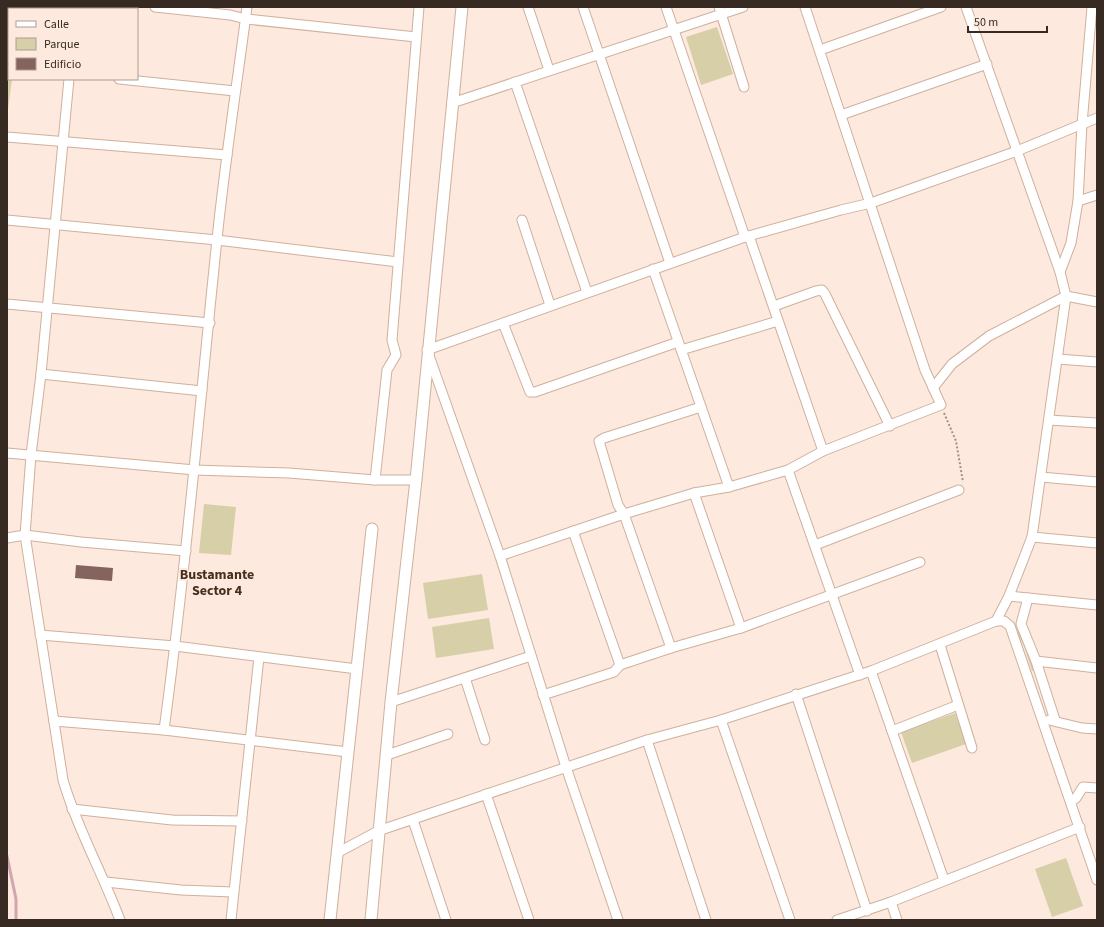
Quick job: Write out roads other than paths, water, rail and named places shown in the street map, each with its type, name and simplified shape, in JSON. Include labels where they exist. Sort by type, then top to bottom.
[{"type":"street","points":[[155,7],[230,14],[246,19],[416,37]]},
{"type":"street","points":[[164,730],[176,646],[210,322],[217,240],[234,91],[247,7]]},
{"type":"street","points":[[375,480],[387,370],[396,355],[392,340],[416,37],[420,7]]},
{"type":"street","points":[[371,920],[378,831],[416,480],[462,7]]},
{"type":"street","points":[[528,7],[549,70]]},
{"type":"street","points":[[583,7],[670,263]]},
{"type":"street","points":[[666,7],[747,237],[774,306],[823,451]]},
{"type":"street","points":[[452,103],[674,29],[720,11],[743,7]]},
{"type":"street","points":[[500,556],[624,514],[694,493],[729,487],[788,470],[823,451],[941,405],[924,370],[871,203],[805,7]]},
{"type":"street","points":[[820,50],[941,7]]},
{"type":"street","points":[[966,7],[1060,272],[1066,296],[1050,420],[1040,477],[1032,537],[1009,596],[996,621]]},
{"type":"street","points":[[1060,272],[1071,243],[1078,201],[1082,124],[1092,7]]},
{"type":"street","points":[[720,11],[744,87]]},
{"type":"street","points":[[841,115],[987,64]]},
{"type":"street","points":[[69,80],[64,142],[54,224],[48,307],[31,455],[25,534],[63,780],[83,837],[106,882],[120,920]]},
{"type":"street","points":[[129,80],[234,91]]},
{"type":"street","points":[[515,82],[587,292]]},
{"type":"street","points":[[428,350],[587,292],[747,237],[871,203],[1017,151],[1097,118]]},
{"type":"street","points":[[7,137],[227,155]]},
{"type":"street","points":[[1078,201],[1097,195]]},
{"type":"street","points":[[7,220],[217,240],[398,262]]},
{"type":"street","points":[[522,220],[550,306]]},
{"type":"street","points":[[653,269],[729,487]]},
{"type":"street","points":[[774,306],[822,290],[890,426]]},
{"type":"street","points":[[933,388],[952,364],[970,348],[988,336],[1066,296],[1097,302]]},
{"type":"street","points":[[7,304],[210,322]]},
{"type":"street","points":[[503,323],[530,392],[535,392],[679,346],[778,321]]},
{"type":"street","points":[[428,350],[500,556],[566,767],[618,920]]},
{"type":"street","points":[[1058,359],[1097,362]]},
{"type":"street","points":[[41,374],[202,391]]},
{"type":"street","points":[[671,648],[624,514],[618,505],[599,441],[604,438],[701,407]]},
{"type":"street","points":[[1050,420],[1097,423]]},
{"type":"street","points":[[7,453],[195,470],[289,472],[375,480],[416,480]]},
{"type":"street","points":[[788,470],[860,675]]},
{"type":"street","points":[[1040,477],[1097,482]]},
{"type":"street","points":[[814,545],[959,490]]},
{"type":"street","points":[[694,493],[741,628]]},
{"type":"street","points":[[330,920],[372,529]]},
{"type":"street","points":[[573,531],[620,665]]},
{"type":"street","points":[[7,538],[25,534],[81,542],[186,551]]},
{"type":"street","points":[[1032,537],[1097,543]]},
{"type":"street","points":[[543,695],[614,672],[620,665],[671,648],[741,628],[920,562]]},
{"type":"street","points":[[1009,596],[1097,605]]},
{"type":"street","points":[[1028,598],[1021,624],[1036,661],[1055,720]]},
{"type":"street","points":[[337,853],[378,831],[647,740],[721,720],[796,694],[860,675],[940,645],[996,621],[1004,621],[1010,626],[1097,880]]},
{"type":"street","points":[[40,635],[176,646],[357,669]]},
{"type":"street","points":[[940,645],[972,748]]},
{"type":"street","points":[[391,702],[531,656]]},
{"type":"street","points":[[231,920],[259,657]]},
{"type":"street","points":[[1036,661],[1097,668]]},
{"type":"street","points":[[871,671],[944,880]]},
{"type":"street","points":[[465,678],[485,740]]},
{"type":"street","points":[[796,694],[867,911]]},
{"type":"street","points":[[892,731],[958,705]]},
{"type":"street","points":[[721,720],[790,920]]},
{"type":"street","points":[[1042,720],[1055,720],[1082,728],[1097,729]]},
{"type":"street","points":[[54,722],[164,730],[348,752]]},
{"type":"street","points":[[387,755],[448,734]]},
{"type":"street","points":[[647,740],[706,920]]},
{"type":"street","points":[[1071,802],[1076,798],[1083,787],[1097,788]]},
{"type":"street","points":[[486,794],[529,920]]},
{"type":"street","points":[[72,809],[172,820],[242,821]]},
{"type":"street","points":[[413,820],[446,920]]},
{"type":"street","points":[[837,920],[891,902],[1080,827]]},
{"type":"street","points":[[1086,850],[1097,850]]},
{"type":"street","points":[[106,882],[180,890],[233,892]]},
{"type":"street","points":[[891,902],[897,920]]},
{"type":"waterway","points":[[7,856],[16,899],[16,920]]},
{"type":"district","name":"Bustamante Sector 4","points":[[217,582]]}]
